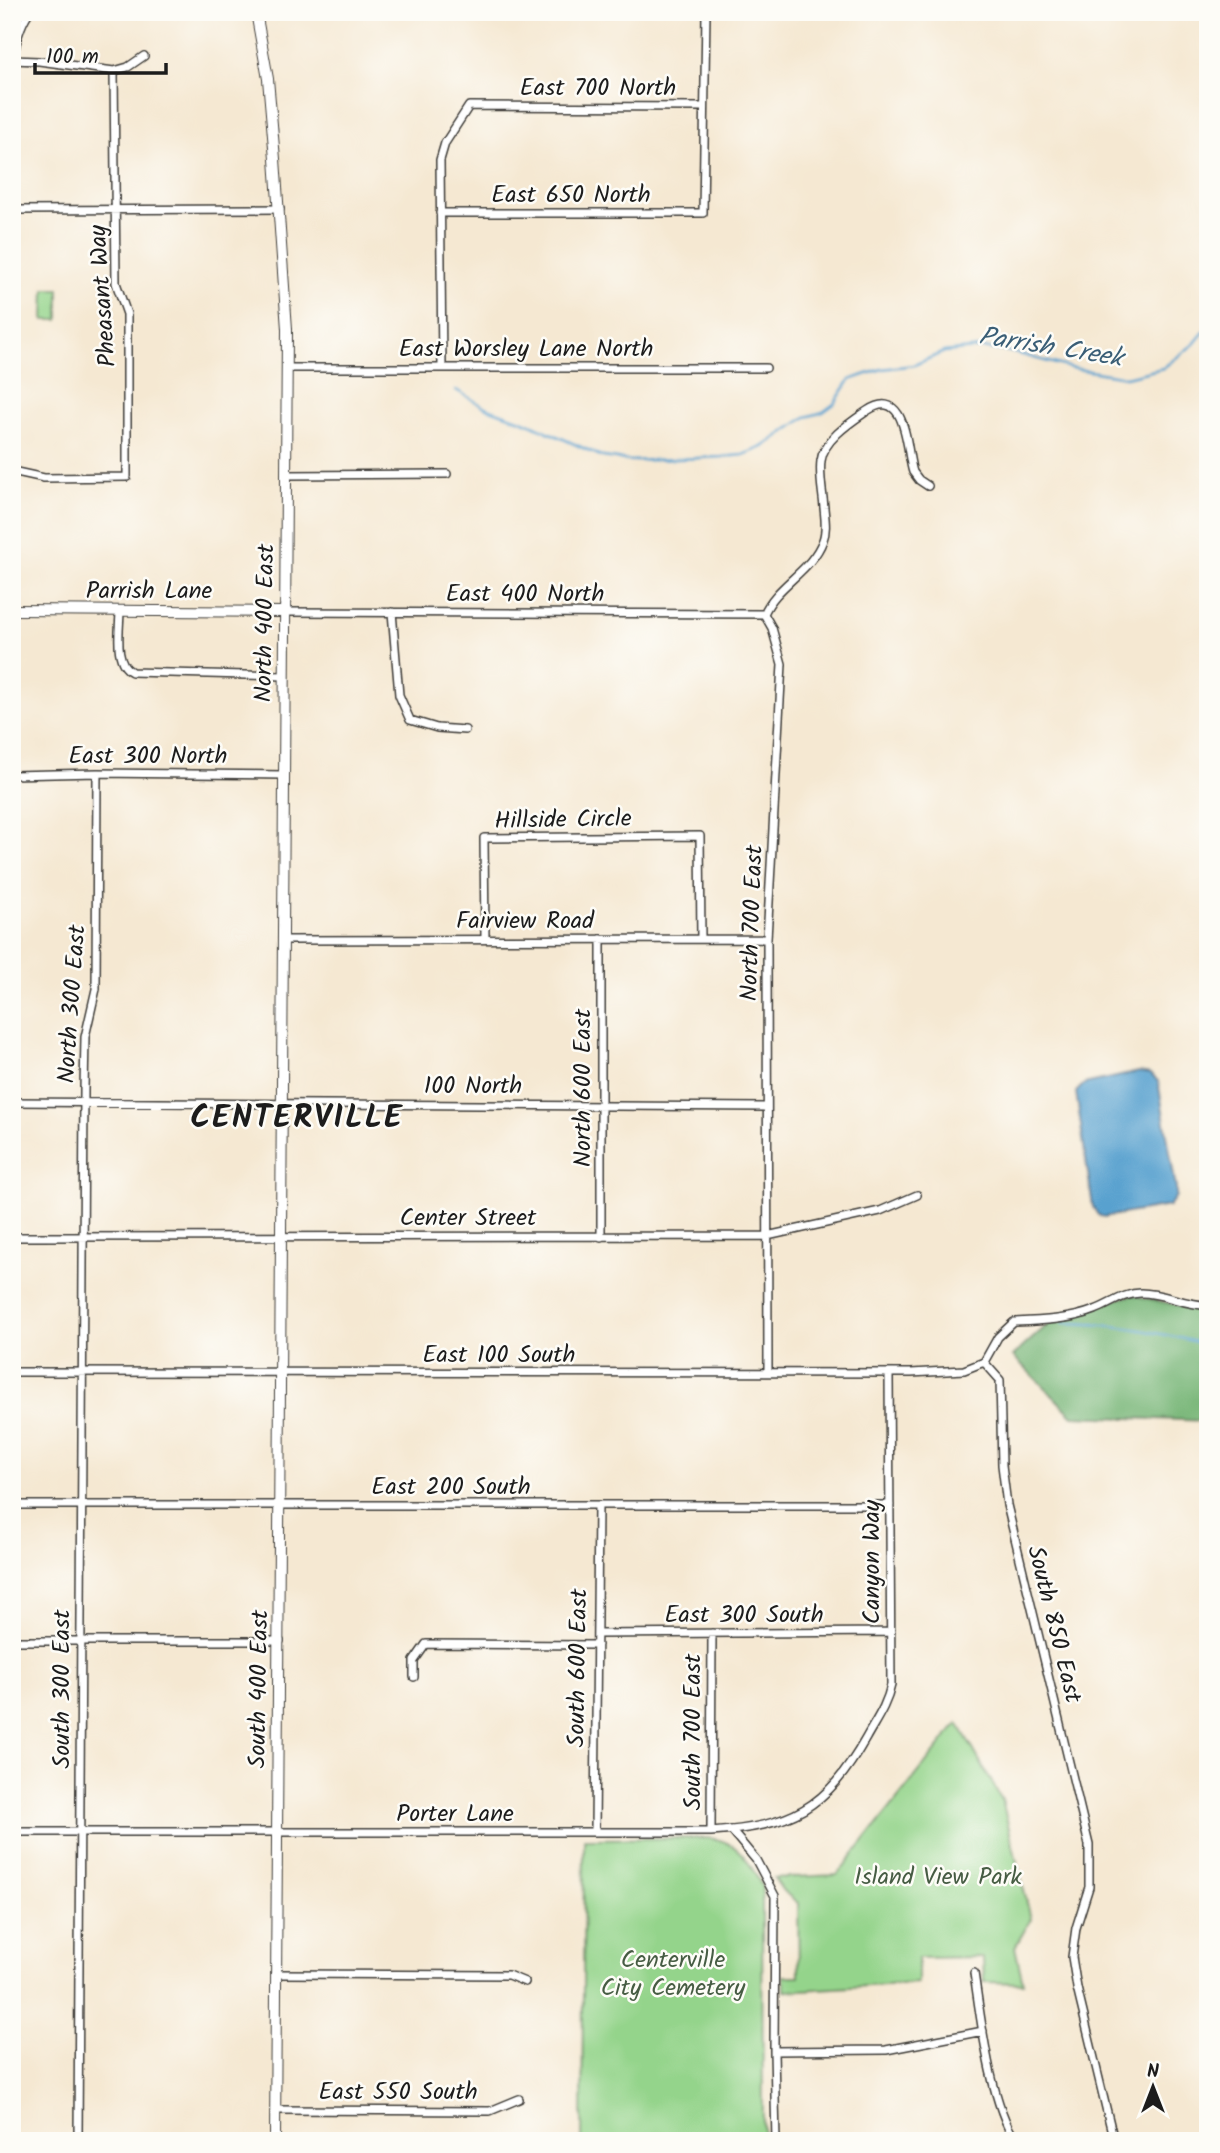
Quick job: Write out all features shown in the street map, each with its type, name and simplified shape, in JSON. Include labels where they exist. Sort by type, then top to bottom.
[{"type":"street","points":[[29,12],[16,40],[13,60],[13,210],[280,209]]},
{"type":"street","name":"North 400 East","points":[[256,12],[268,79],[287,307],[282,1237]]},
{"type":"street","points":[[705,107],[706,12]]},
{"type":"street","points":[[13,60],[114,71],[128,67],[144,56]]},
{"type":"street","name":"Pheasant Way","points":[[12,471],[44,478],[127,477],[127,314],[116,283],[114,71]]},
{"type":"street","name":"East 700 North","points":[[439,213],[440,160],[445,143],[469,106],[705,107]]},
{"type":"street","name":"East 650 North","points":[[439,213],[703,213],[705,107]]},
{"type":"street","points":[[439,213],[442,368]]},
{"type":"street","name":"East Worsley Lane North","points":[[287,368],[766,368]]},
{"type":"street","points":[[764,614],[772,597],[803,569],[820,548],[826,525],[821,462],[825,448],[869,410],[888,407],[901,417],[913,472],[928,486]]},
{"type":"street","points":[[286,475],[447,474]]},
{"type":"street","name":"Parrish Lane","points":[[12,610],[286,612]]},
{"type":"street","points":[[120,610],[120,654],[125,668],[140,674],[285,676]]},
{"type":"street","name":"East 400 North","points":[[286,612],[764,614]]},
{"type":"street","points":[[392,612],[399,695],[410,720],[437,728],[466,730]]},
{"type":"street","name":"North 700 East","points":[[764,614],[772,628],[782,664],[767,939],[767,1236]]},
{"type":"street","name":"North 300 East","points":[[82,1237],[85,1037],[96,989],[97,773]]},
{"type":"street","name":"East 300 North","points":[[12,775],[284,775]]},
{"type":"street","name":"Hillside Circle","points":[[485,939],[484,838],[700,836],[701,939]]},
{"type":"street","name":"North 600 East","points":[[601,939],[601,1237]]},
{"type":"street","name":"Fairview Road","points":[[284,940],[767,939]]},
{"type":"street","name":"100 North","points":[[12,1102],[766,1107]]},
{"type":"street","name":"Center Street","points":[[12,1237],[767,1236],[880,1211],[917,1195]]},
{"type":"street","points":[[767,1236],[768,1373]]},
{"type":"street","name":"South 300 East","points":[[78,2141],[82,1237]]},
{"type":"street","name":"South 400 East","points":[[275,2141],[282,1237]]},
{"type":"street","points":[[984,1362],[998,1337],[1014,1322],[1057,1319],[1094,1311],[1121,1297],[1141,1293],[1193,1305],[1206,1304]]},
{"type":"street","name":"East 100 South","points":[[12,1372],[889,1373],[964,1370],[984,1362]]},
{"type":"street","name":"South 850 East","points":[[984,1362],[1000,1380],[1002,1465],[1007,1505],[1089,1844],[1089,1887],[1076,1928],[1072,1957],[1114,2141]]},
{"type":"street","name":"Canyon Way","points":[[863,1743],[887,1704],[891,1685],[889,1373]]},
{"type":"street","name":"East 200 South","points":[[12,1505],[890,1505]]},
{"type":"street","name":"South 600 East","points":[[595,1832],[598,1505]]},
{"type":"street","name":"East 300 South","points":[[597,1634],[891,1632]]},
{"type":"street","name":"South 700 East","points":[[711,1832],[712,1633]]},
{"type":"street","points":[[12,1641],[280,1641]]},
{"type":"street","points":[[414,1677],[414,1661],[426,1644],[597,1646]]},
{"type":"street","name":"Porter Lane","points":[[12,1832],[711,1832],[757,1828],[785,1820],[814,1805],[835,1785],[863,1743]]},
{"type":"street","name":"South 700 East","points":[[731,1830],[756,1860],[775,1896],[776,2141]]},
{"type":"street","points":[[974,1973],[983,2031],[1000,2106],[1016,2141]]},
{"type":"street","points":[[276,1974],[508,1975],[525,1982]]},
{"type":"street","points":[[774,2051],[886,2050],[983,2031]]},
{"type":"street","name":"East 550 South","points":[[275,2110],[490,2111],[519,2099]]},
{"type":"green space","points":[[45,289],[59,289],[59,320],[44,320]]},
{"type":"green space","points":[[1132,1295],[1208,1312],[1208,1421],[1073,1416],[1013,1356],[1055,1318]]},
{"type":"green space","name":"Island View Park","points":[[958,1723],[1002,1800],[1031,1919],[1015,1947],[1023,1983],[984,1982],[983,1957],[918,1958],[918,1983],[785,1991],[784,1976],[799,1976],[798,1903],[783,1891],[774,1878],[837,1875]]},
{"type":"green space","name":"Centerville City Cemetery","points":[[706,1838],[726,1842],[741,1853],[762,1887],[763,2141],[582,2141],[584,1839]]},
{"type":"water","points":[[1139,1072],[1150,1074],[1158,1081],[1176,1196],[1169,1206],[1104,1217],[1098,1215],[1093,1207],[1076,1092],[1084,1084]]},
{"type":"waterway","name":"Parrish Creek","points":[[456,390],[485,407],[524,421],[603,457],[631,461],[722,457],[743,455],[763,447],[806,417],[823,412],[834,404],[850,380],[882,369],[914,365],[944,352],[981,348],[1012,352],[1071,368],[1126,377],[1163,368],[1194,344],[1208,327]]},
{"type":"waterway","points":[[1062,1323],[1135,1329],[1208,1345]]},
{"type":"district","name":"CENTERVILLE","points":[[297,1116]]}]
